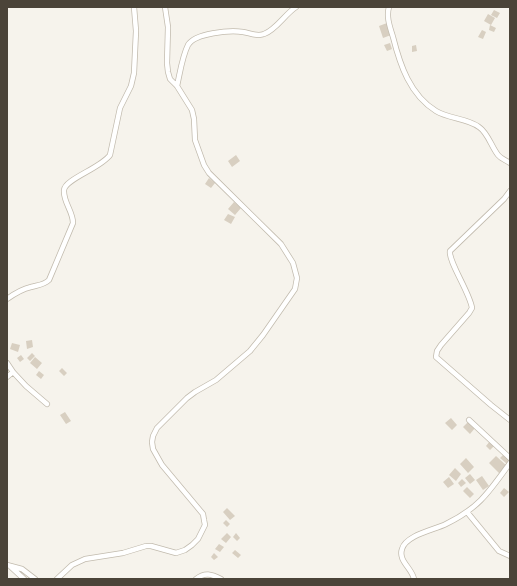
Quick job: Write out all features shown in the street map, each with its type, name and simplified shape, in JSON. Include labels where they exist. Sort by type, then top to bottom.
[{"type":"street","points":[[7,299],[15,293],[46,283],[49,280],[73,223],[73,216],[64,195],[64,189],[78,177],[106,160],[110,155],[120,108],[131,86],[134,73],[136,31],[134,7]]},
{"type":"street","points":[[58,579],[72,565],[85,559],[123,553],[146,546],[176,553],[192,545],[198,539],[205,525],[202,514],[162,465],[153,449],[153,436],[157,428],[187,398],[216,380],[250,351],[295,289],[297,278],[296,270],[293,262],[281,244],[209,173],[204,165],[195,140],[192,110],[177,86],[170,78],[168,72],[168,27],[166,7]]},
{"type":"street","points":[[177,86],[188,45],[196,38],[234,31],[254,35],[264,35],[296,7]]},
{"type":"street","points":[[389,7],[388,18],[400,64],[406,78],[417,93],[436,111],[482,129],[498,154],[510,164]]},
{"type":"street","points":[[510,191],[504,199],[450,251],[449,256],[459,275],[472,308],[436,353],[437,359],[510,420]]},
{"type":"street","points":[[7,363],[26,386],[47,404]]},
{"type":"street","points":[[7,377],[13,372]]},
{"type":"street","points":[[469,420],[510,458]]},
{"type":"street","points":[[414,579],[401,555],[403,545],[413,537],[445,525],[477,505],[487,495],[510,463]]},
{"type":"street","points":[[467,512],[499,551],[510,556]]},
{"type":"street","points":[[8,566],[24,579]]},
{"type":"street","points":[[8,566],[22,569],[35,579]]},
{"type":"street","points":[[196,579],[204,574],[208,574],[221,579]]},
{"type":"building","points":[[494,10],[500,13],[497,18],[491,15]]},
{"type":"building","points":[[488,14],[495,18],[491,25],[484,21]]},
{"type":"building","points":[[387,23],[391,35],[383,38],[379,26]]},
{"type":"building","points":[[490,25],[496,28],[494,32],[489,30]]},
{"type":"building","points":[[482,30],[486,32],[483,39],[478,37]]},
{"type":"building","points":[[390,43],[392,49],[387,51],[384,45]]},
{"type":"building","points":[[416,45],[417,51],[412,52],[412,46]]},
{"type":"building","points":[[236,155],[240,161],[232,167],[228,161]]},
{"type":"building","points":[[209,178],[215,183],[211,188],[205,184]]},
{"type":"building","points":[[234,202],[241,208],[235,215],[228,209]]},
{"type":"building","points":[[228,214],[235,217],[231,224],[224,220]]},
{"type":"building","points":[[32,340],[33,347],[27,349],[26,341]]},
{"type":"building","points":[[12,343],[20,345],[18,352],[10,349]]},
{"type":"building","points":[[32,353],[35,356],[30,361],[27,358]]},
{"type":"building","points":[[21,355],[24,359],[20,362],[17,358]]},
{"type":"building","points":[[35,357],[42,363],[37,369],[30,363]]},
{"type":"building","points":[[62,368],[67,373],[64,376],[59,371]]},
{"type":"building","points":[[39,371],[44,375],[41,379],[36,375]]},
{"type":"building","points":[[65,412],[71,421],[66,424],[60,415]]},
{"type":"building","points":[[451,418],[457,425],[452,430],[445,423]]},
{"type":"building","points":[[469,421],[475,428],[470,434],[463,427]]},
{"type":"building","points":[[490,441],[495,445],[490,450],[486,446]]},
{"type":"building","points":[[503,455],[510,460],[507,464],[500,458]]},
{"type":"building","points":[[496,456],[507,466],[499,473],[489,463]]},
{"type":"building","points":[[466,458],[474,467],[468,473],[460,464]]},
{"type":"building","points":[[455,468],[461,474],[456,481],[449,475]]},
{"type":"building","points":[[470,474],[475,480],[470,484],[465,478]]},
{"type":"building","points":[[482,476],[489,486],[483,490],[476,480]]},
{"type":"building","points":[[449,477],[454,484],[448,488],[443,482]]},
{"type":"building","points":[[462,479],[466,483],[461,487],[458,483]]},
{"type":"building","points":[[467,487],[474,494],[470,498],[463,491]]},
{"type":"building","points":[[504,488],[509,492],[504,497],[500,493]]},
{"type":"building","points":[[227,508],[235,516],[230,520],[223,512]]},
{"type":"building","points":[[226,520],[230,524],[227,527],[223,523]]},
{"type":"building","points":[[227,533],[231,537],[226,543],[221,539]]},
{"type":"building","points":[[236,533],[240,538],[237,541],[233,537]]},
{"type":"building","points":[[219,544],[224,547],[220,552],[215,549]]},
{"type":"building","points":[[235,550],[241,555],[238,558],[232,553]]},
{"type":"building","points":[[214,553],[218,557],[214,560],[211,557]]}]
